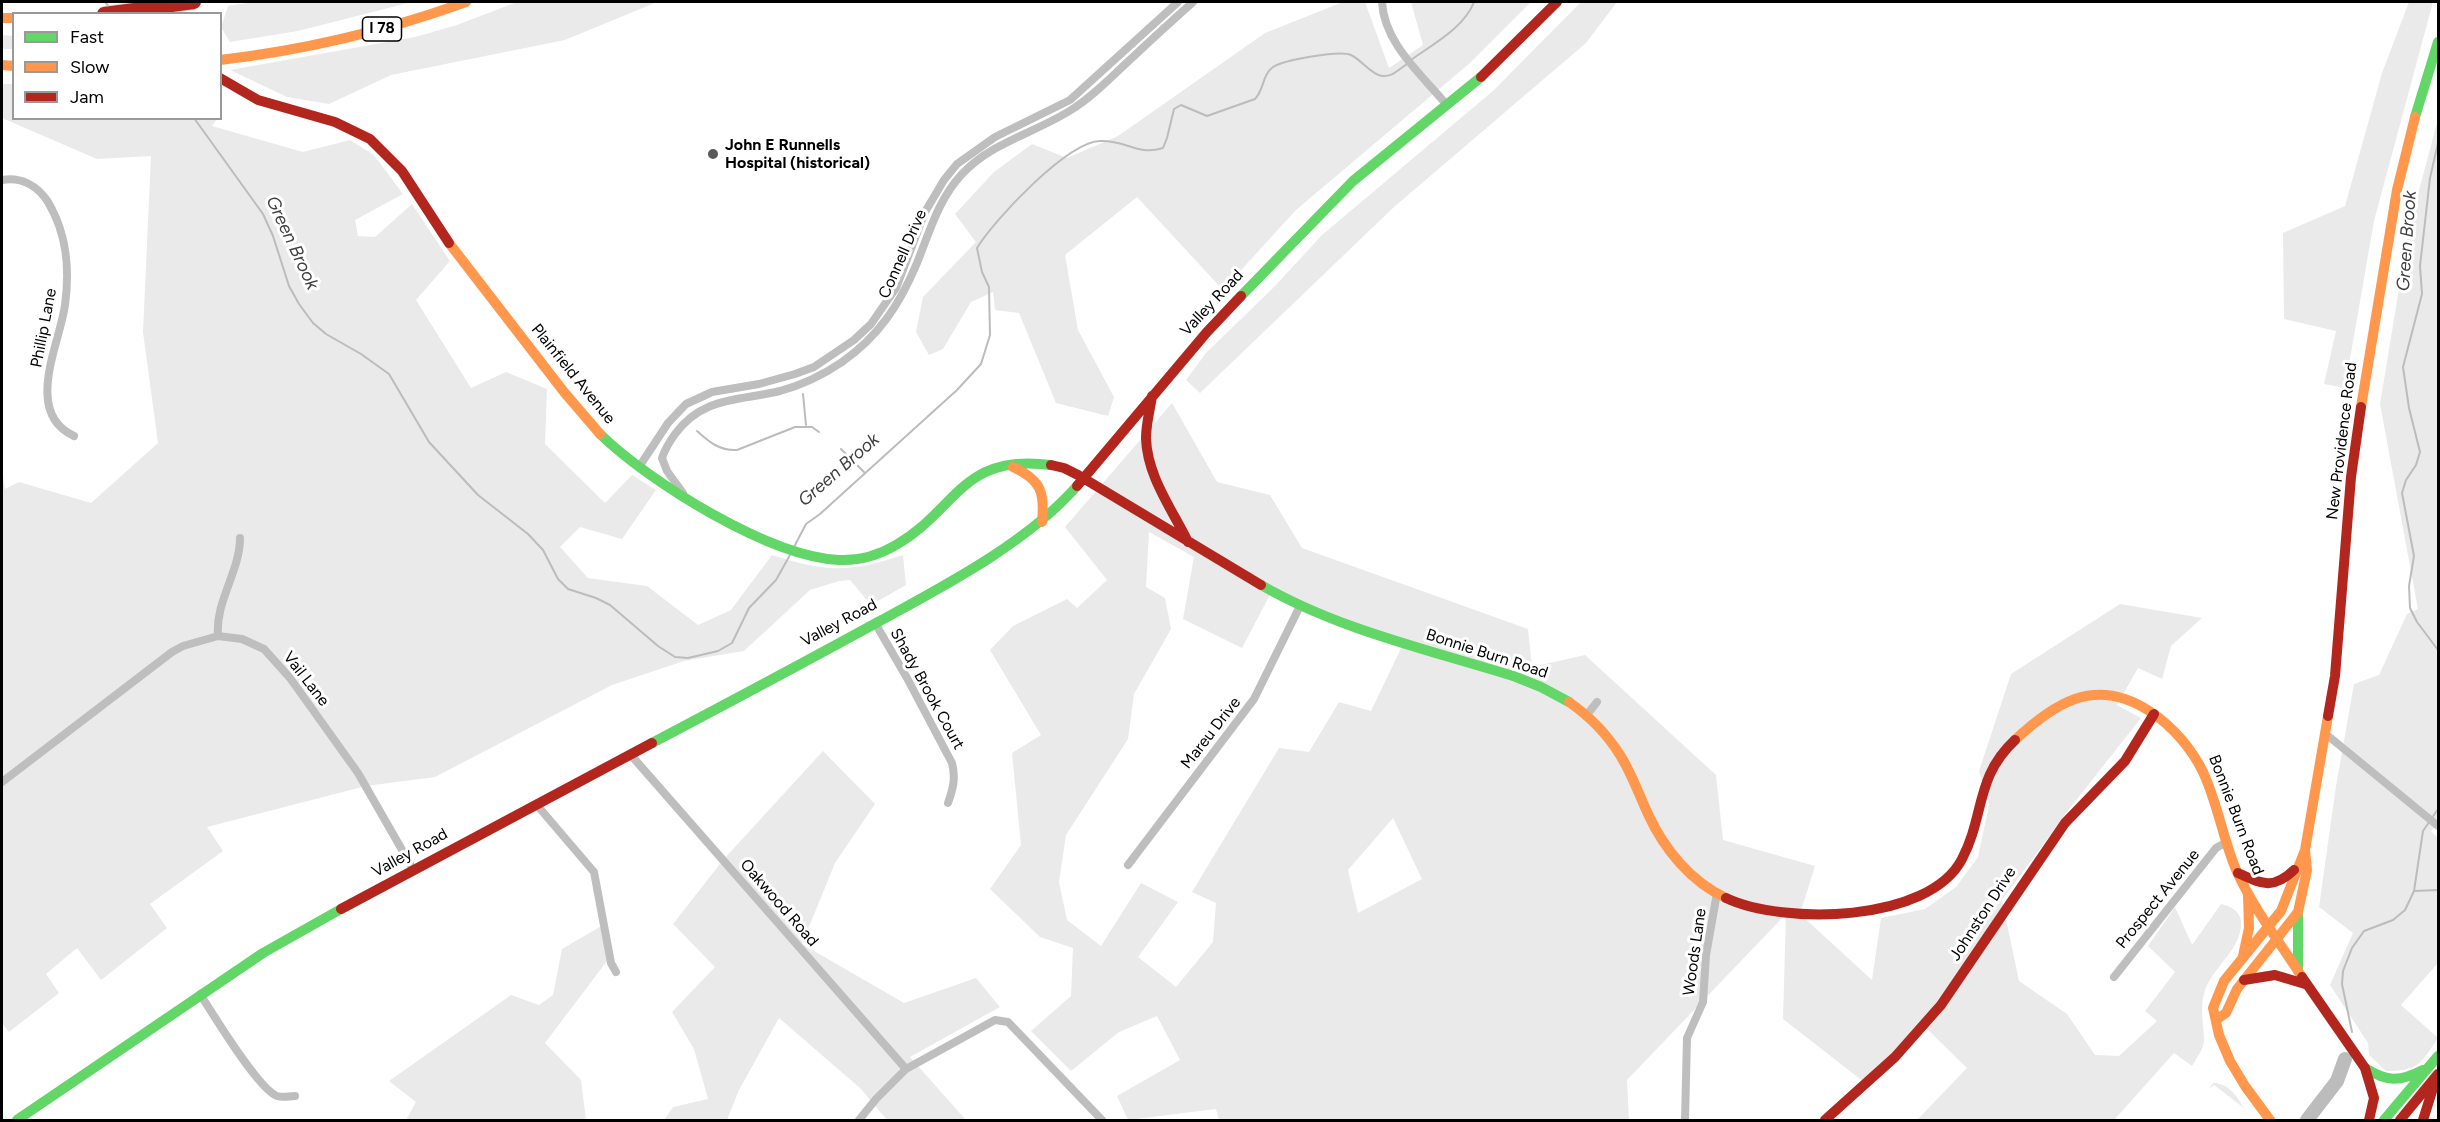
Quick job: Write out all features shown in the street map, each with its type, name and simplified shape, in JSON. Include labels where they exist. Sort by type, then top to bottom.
[{"type":"main road","points":[[119,12],[195,2]]},
{"type":"main road","name":"I 78","points":[[222,60],[295,49],[389,27],[466,2]]},
{"type":"main road","name":"Valley Road","points":[[17,1120],[263,952],[413,869],[875,623],[960,575],[1042,522],[1058,508],[1207,332],[1353,181],[1486,73],[1557,2]]},
{"type":"main road","name":"New Providence Road","points":[[2216,1020],[2226,1013],[2232,997],[2243,981],[2278,940],[2298,912],[2307,870],[2305,850],[2336,676],[2351,477],[2362,399],[2397,190],[2412,128],[2439,42]]},
{"type":"main road","name":"Plainfield Avenue","points":[[222,79],[261,101],[342,123],[367,136],[384,150],[405,176],[454,250],[584,417],[606,440],[639,467],[737,527],[782,546],[838,561],[868,557],[901,544],[972,478],[984,472],[1010,465],[1038,463],[1052,465],[1084,478]]},
{"type":"main road","points":[[1153,394],[1146,438],[1147,452],[1151,467],[1188,542]]},
{"type":"main road","points":[[1010,465],[1027,472],[1040,486],[1043,501],[1042,522]]},
{"type":"main road","name":"Bonnie Burn Road","points":[[1084,478],[1188,542],[1300,606],[1379,637],[1522,680],[1565,699],[1607,736],[1619,753],[1652,824],[1674,856],[1717,893],[1750,906],[1794,912],[1873,910],[1900,905],[1922,897],[1939,887],[1963,858],[1971,843],[1982,793],[1993,764],[2002,752],[2034,722],[2068,700],[2093,694],[2127,700],[2154,714],[2180,737],[2198,761],[2211,789],[2238,873],[2306,984],[2340,1035],[2366,1068]]},
{"type":"main road","name":"Johnston Drive","points":[[1825,1120],[1855,1095],[1913,1037],[1942,1003],[2013,896],[2067,821],[2092,792],[2126,761],[2154,714]]},
{"type":"main road","name":"New Providence Road","points":[[2271,1120],[2247,1089],[2229,1058],[2218,1034],[2213,1009],[2217,994],[2243,958],[2270,927],[2288,896],[2296,867],[2305,850]]},
{"type":"main road","points":[[2238,873],[2261,883],[2272,884],[2288,877],[2296,867]]},
{"type":"main road","points":[[2243,958],[2249,928],[2248,891]]},
{"type":"main road","points":[[2298,912],[2298,971]]},
{"type":"main road","points":[[2243,981],[2263,975],[2278,974],[2306,984]]},
{"type":"main road","points":[[2366,1068],[2379,1077],[2393,1081],[2403,1080],[2436,1068]]},
{"type":"main road","points":[[2366,1068],[2374,1098],[2369,1120]]},
{"type":"main road","points":[[2384,1120],[2436,1068]]},
{"type":"main road","points":[[2400,1120],[2436,1068]]},
{"type":"main road","points":[[2423,1120],[2436,1068]]},
{"type":"street","name":"Connell Drive","points":[[639,467],[672,417],[693,400],[712,392],[759,384],[814,367],[854,340],[871,324],[896,288],[925,212],[944,180],[957,164],[995,137],[1070,100],[1178,2]]},
{"type":"street","name":"Connell Drive","points":[[686,497],[667,471],[662,458],[683,423],[702,408],[716,403],[798,386],[826,372],[863,346],[878,332],[901,299],[937,210],[961,175],[986,154],[1059,118],[1096,90],[1193,2]]},
{"type":"street","points":[[1382,2],[1386,26],[1404,55],[1446,104]]},
{"type":"street","points":[[1090,83],[1096,90]]},
{"type":"street","name":"Phillip Lane","points":[[2,180],[17,179],[35,187],[45,198],[62,230],[66,248],[67,289],[65,308],[47,386],[55,420],[65,432],[74,436]]},
{"type":"street","points":[[218,636],[217,618],[236,565],[240,538]]},
{"type":"street","name":"Mareu Drive","points":[[1128,865],[1254,699],[1300,606]]},
{"type":"street","name":"Shady Brook Court","points":[[875,623],[952,763],[955,774],[954,788],[948,803]]},
{"type":"street","name":"Vail Lane","points":[[2,782],[183,645],[218,636],[232,636],[264,649],[279,664],[358,773],[413,869]]},
{"type":"street","points":[[1586,716],[1597,702]]},
{"type":"street","points":[[2327,735],[2438,826]]},
{"type":"street","name":"Oakwood Road","points":[[630,754],[906,1070]]},
{"type":"street","points":[[536,804],[594,872],[611,963],[616,972]]},
{"type":"street","name":"Prospect Avenue","points":[[2114,977],[2216,848],[2227,842]]},
{"type":"street","name":"Woods Lane","points":[[1685,1120],[1687,1038],[1703,1002],[1706,955],[1717,893]]},
{"type":"street","points":[[200,994],[242,1057],[266,1088],[275,1095],[295,1096]]},
{"type":"street","points":[[859,1120],[876,1099],[906,1070],[987,1023],[1003,1020],[1016,1030],[1102,1120]]},
{"type":"shaded area","points":[[253,2],[412,2],[298,31],[230,42],[222,29],[228,6]]},
{"type":"shaded area","points":[[517,2],[657,2],[565,40],[391,75],[329,104],[287,97],[230,70],[415,37],[457,25]]},
{"type":"shaded area","points":[[1343,2],[1365,2],[1389,68],[1423,45],[1411,2],[1531,2],[1470,63],[1296,210],[1223,290],[1137,197],[1065,255],[1078,330],[1114,397],[1108,416],[1056,403],[1019,313],[995,310],[993,292],[971,302],[943,349],[929,355],[916,332],[923,297],[976,242],[955,214],[994,172],[1032,144],[1067,158],[1118,136],[1265,33]]},
{"type":"shaded area","points":[[1581,2],[1617,2],[1586,43],[1394,207],[1200,393],[1186,380],[1206,353],[1275,286],[1322,235],[1494,90]]},
{"type":"shaded area","points":[[2409,2],[2433,2],[2374,221],[2345,388],[2324,384],[2336,331],[2284,319],[2283,233],[2345,206],[2382,73]]},
{"type":"shaded area","points":[[2,35],[12,36],[12,49],[2,49]]},
{"type":"shaded area","points":[[2,84],[12,84],[12,120],[216,120],[212,126],[303,152],[350,140],[374,155],[403,194],[355,220],[358,236],[375,237],[412,204],[450,261],[416,300],[471,388],[506,372],[547,389],[545,444],[605,503],[632,475],[656,490],[622,539],[580,527],[560,547],[588,578],[647,586],[698,625],[731,610],[772,555],[807,565],[837,568],[867,565],[903,555],[906,585],[871,605],[850,580],[810,590],[744,651],[684,661],[612,685],[435,777],[366,786],[207,827],[223,851],[150,904],[167,928],[101,980],[77,948],[46,974],[59,993],[9,1032],[2,1023],[2,469],[5,489],[19,482],[91,503],[158,443],[143,332],[151,156],[97,159],[2,118]]},
{"type":"shaded area","points":[[2438,119],[2438,823],[2431,831],[2438,838],[2438,963],[2401,1005],[2438,1038],[2418,1064],[2406,1070],[2386,1071],[2369,1055],[2368,1043],[2330,985],[2353,933],[2319,907],[2336,786],[2354,684],[2379,675],[2407,614],[2418,609],[2380,404],[2409,228]]},
{"type":"shaded area","points":[[1172,403],[1217,482],[1270,495],[1302,548],[1528,629],[1532,667],[1585,655],[1716,775],[1723,840],[1815,866],[1800,914],[1872,980],[1881,918],[1925,909],[1956,887],[1978,857],[1989,805],[1979,771],[2011,674],[2120,604],[2202,618],[2171,646],[2162,679],[2138,668],[2117,705],[2141,718],[2002,900],[2019,981],[2067,1014],[2095,1055],[2119,1056],[2157,1021],[2145,1011],[2175,972],[2148,946],[2175,907],[2192,945],[2221,904],[2234,909],[2241,921],[2237,940],[2233,949],[2214,973],[2203,997],[2204,1044],[2192,1066],[2174,1053],[2114,1120],[1917,1120],[1967,1068],[1925,1027],[1869,1086],[1783,1019],[1786,914],[1627,1080],[1629,1120],[1219,1120],[1216,1109],[1128,1120],[1117,1096],[1180,1060],[1157,1016],[1119,1032],[1071,1071],[1031,1031],[1071,996],[1073,948],[1040,937],[990,889],[1021,845],[1012,753],[1041,735],[990,650],[1013,626],[1067,599],[1077,608],[1107,580],[1065,527]],"holes":[[[1149,532],[1194,557],[1183,619],[1242,648],[1273,589],[1295,600],[1404,642],[1371,711],[1339,702],[1309,752],[1279,748],[1192,892],[1216,903],[1213,942],[1176,987],[1138,957],[1178,902],[1141,883],[1101,946],[1067,920],[1059,882],[1066,835],[1128,739],[1134,694],[1171,629],[1165,598],[1146,587]],[[1393,818],[1422,879],[1358,913],[1348,870]]]},
{"type":"shaded area","points":[[823,751],[875,804],[835,863],[802,944],[904,1003],[976,978],[1000,1007],[910,1057],[966,1120],[887,1120],[860,1088],[779,1018],[739,1090],[727,1120],[664,1120],[673,1107],[708,1099],[694,1049],[672,1012],[715,967],[673,924],[723,860]]},
{"type":"shaded area","points":[[603,925],[610,957],[545,1043],[581,1080],[586,1120],[406,1120],[416,1102],[389,1081],[511,995],[539,1005],[553,995],[562,949]]},
{"type":"shaded area","points":[[2213,1083],[2227,1088],[2244,1108],[2214,1085],[2209,1089]]},
{"type":"waterway","name":"Green Brook","points":[[105,2],[111,9]]},
{"type":"waterway","name":"Green Brook","points":[[1411,60],[1455,28],[1474,2]]},
{"type":"waterway","name":"Green Brook","points":[[794,547],[806,524],[820,514],[957,390],[981,364],[990,335],[989,287],[982,272],[977,248],[1015,202],[1051,168],[1069,154],[1100,141],[1146,150],[1163,148],[1174,109],[1181,105],[1207,116],[1255,99],[1269,70],[1288,61],[1312,56],[1345,54],[1355,57],[1374,73],[1382,76],[1393,74],[1407,64]]},
{"type":"waterway","name":"Green Brook","points":[[195,120],[263,214],[273,236],[289,286],[313,323],[326,334],[361,354],[389,374],[429,442],[478,495],[528,534],[543,550],[558,579],[568,589],[610,605],[658,646],[675,657],[688,658],[718,651],[732,643],[749,608],[776,580],[790,555]]},
{"type":"waterway","name":"Green Brook","points":[[2438,143],[2430,178],[2420,266],[2422,294],[2403,367],[2409,408],[2420,452],[2402,493],[2414,556],[2409,586],[2410,608],[2417,622],[2438,650]]},
{"type":"waterway","points":[[803,394],[806,425]]},
{"type":"waterway","points":[[697,431],[715,445],[737,450],[795,427],[812,427],[819,432]]},
{"type":"waterway","points":[[841,449],[864,472]]},
{"type":"waterway","name":"Green Brook","points":[[2352,1032],[2342,984],[2343,971],[2352,948],[2364,931],[2393,920],[2405,910],[2414,891],[2423,831],[2438,809]]},
{"type":"waterway","points":[[2414,891],[2438,890]]},
{"type":"waterway","name":"Green Brook","points":[[2307,1120],[2337,1081],[2345,1059]]},
{"type":"traffic: fast","points":[[2415,117],[2438,42]]},
{"type":"traffic: fast","points":[[1241,296],[1353,181],[1481,77]]},
{"type":"traffic: fast","points":[[600,434],[648,474],[712,514],[779,546],[811,556],[839,560],[869,557],[896,545],[917,531],[963,487],[998,467],[1021,464],[1051,465]]},
{"type":"traffic: fast","points":[[652,743],[822,653],[984,562],[1034,526],[1077,486]]},
{"type":"traffic: fast","points":[[1261,585],[1291,601],[1353,627],[1516,677],[1569,702]]},
{"type":"traffic: fast","points":[[17,1120],[263,953],[341,909]]},
{"type":"traffic: fast","points":[[2298,913],[2298,971]]},
{"type":"traffic: fast","points":[[2384,1120],[2438,1056]]},
{"type":"traffic: fast","points":[[2365,1068],[2380,1076],[2394,1079],[2407,1077],[2423,1070]]},
{"type":"traffic: slow","points":[[222,60],[283,51],[345,38],[406,22],[466,2]]},
{"type":"traffic: slow","points":[[2,18],[12,18]]},
{"type":"traffic: slow","points":[[2,65],[12,66]]},
{"type":"traffic: slow","points":[[2361,407],[2397,190],[2415,117]]},
{"type":"traffic: slow","points":[[449,243],[564,392],[600,434]]},
{"type":"traffic: slow","points":[[1013,467],[1030,477],[1039,488],[1043,503],[1042,522]]},
{"type":"traffic: slow","points":[[2015,740],[2050,711],[2075,699],[2095,695],[2114,696],[2133,702],[2167,724],[2181,739],[2203,772],[2237,872],[2259,913],[2302,977]]},
{"type":"traffic: slow","points":[[1569,702],[1584,713],[1615,747],[1648,814],[1670,852],[1690,874],[1726,898]]},
{"type":"traffic: slow","points":[[2216,1020],[2226,1013],[2237,989],[2298,912],[2307,870],[2305,850],[2328,716]]},
{"type":"traffic: slow","points":[[2270,1120],[2230,1061],[2219,1035],[2213,1008],[2224,981],[2281,911],[2305,850]]},
{"type":"traffic: slow","points":[[2243,956],[2249,928],[2248,894]]},
{"type":"traffic: jam","points":[[119,12],[194,2]]},
{"type":"traffic: jam","points":[[1481,77],[1557,2]]},
{"type":"traffic: jam","points":[[222,79],[258,100],[335,122],[370,139],[402,171],[449,243]]},
{"type":"traffic: jam","points":[[1077,486],[1207,332],[1241,296]]},
{"type":"traffic: jam","points":[[1152,396],[1147,422],[1147,452],[1161,492],[1188,542]]},
{"type":"traffic: jam","points":[[2328,716],[2335,676],[2351,477],[2361,407]]},
{"type":"traffic: jam","points":[[1051,465],[1078,475],[1261,585]]},
{"type":"traffic: jam","points":[[1825,1120],[1895,1057],[1941,1005],[2065,823],[2125,761],[2154,714]]},
{"type":"traffic: jam","points":[[1726,898],[1751,907],[1817,914],[1853,913],[1888,907],[1919,896],[1945,880],[1962,859],[1993,768],[2015,740]]},
{"type":"traffic: jam","points":[[341,909],[652,743]]},
{"type":"traffic: jam","points":[[2238,873],[2254,880],[2273,883],[2294,870]]},
{"type":"traffic: jam","points":[[2244,980],[2275,975],[2305,984]]},
{"type":"traffic: jam","points":[[2302,977],[2365,1068]]},
{"type":"traffic: jam","points":[[2365,1068],[2374,1098],[2369,1120]]},
{"type":"traffic: jam","points":[[2400,1120],[2438,1074]]},
{"type":"traffic: jam","points":[[2423,1120],[2434,1085]]},
{"type":"place","name":"John E Runnells Hospital (historical)","points":[[713,154]]}]
